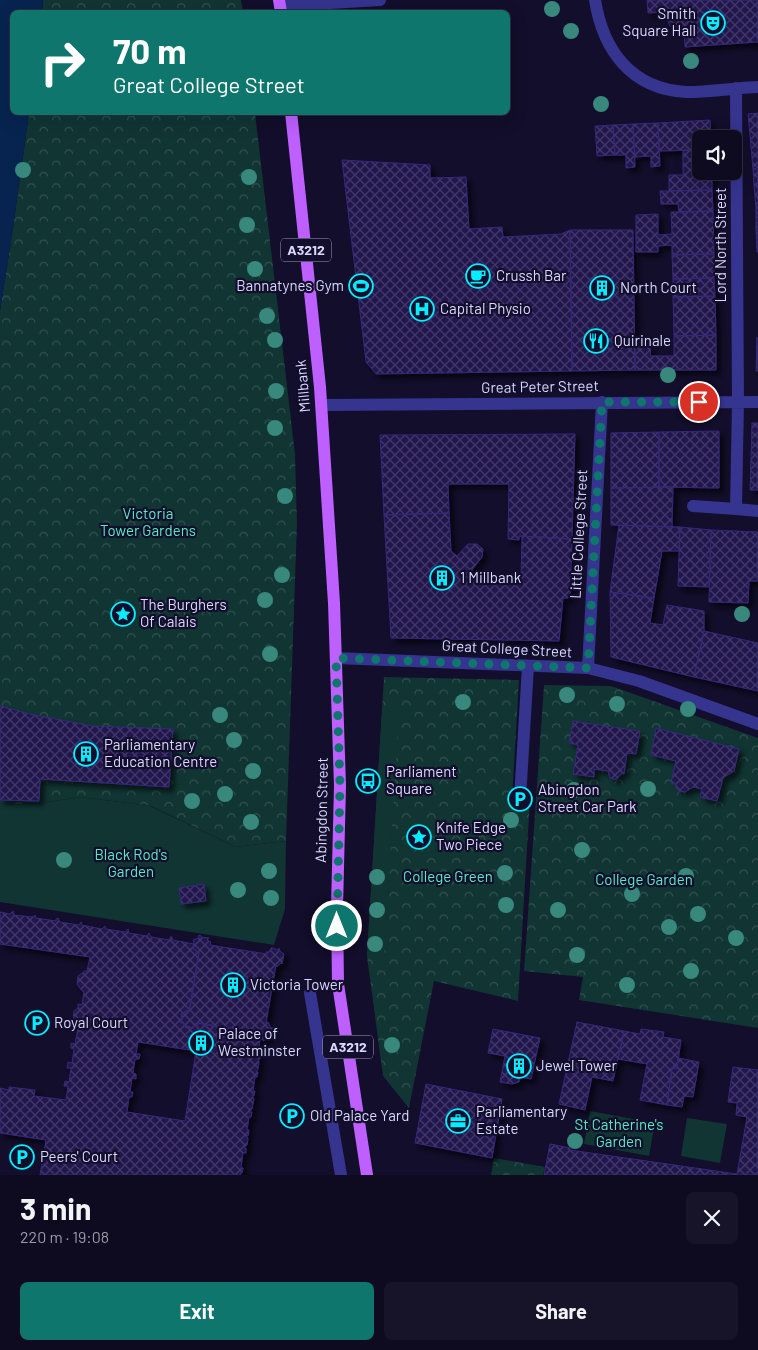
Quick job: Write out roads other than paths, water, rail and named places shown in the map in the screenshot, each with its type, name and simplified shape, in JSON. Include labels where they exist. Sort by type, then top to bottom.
[{"type":"main road","name":"Millbank","points":[[291,115],[322,405],[336,658]]},
{"type":"main road","name":"Abingdon Street","points":[[336,658],[340,786],[338,984],[367,1175]]},
{"type":"street","points":[[280,6],[380,0]]},
{"type":"street","points":[[596,0],[598,15],[614,54],[628,70],[640,79],[657,87],[685,92],[758,87]]},
{"type":"street","name":"Lord North Street","points":[[736,88],[738,402],[736,509]]},
{"type":"street","name":"Little College Street","points":[[588,668],[602,402]]},
{"type":"street","name":"Great Peter Street","points":[[322,405],[758,402]]},
{"type":"street","points":[[693,506],[758,511]]},
{"type":"street","name":"Great College Street","points":[[336,658],[588,668],[639,681],[758,724]]},
{"type":"street","points":[[520,798],[528,666]]},
{"type":"street","points":[[310,994],[342,1175]]},
{"type":"water","points":[[0,0],[43,0],[42,10],[10,10],[10,115],[29,115],[0,311]]},
{"type":"place","name":"Smith Square Hall","points":[[713,23]]},
{"type":"place","name":"Crussh Bar","points":[[478,276]]},
{"type":"place","name":"Bannatynes Gym","points":[[361,286]]},
{"type":"place","name":"North Court","points":[[602,288]]},
{"type":"place","name":"Capital Physio","points":[[422,309]]},
{"type":"place","name":"Quirinale","points":[[596,341]]},
{"type":"place","name":"1 Millbank","points":[[442,578]]},
{"type":"place","name":"The Burghers Of Calais","points":[[123,614]]},
{"type":"place","name":"Parliamentary Education Centre","points":[[86,754]]},
{"type":"place","name":"Parliament Square","points":[[368,781]]},
{"type":"place","name":"Abingdon Street Car Park","points":[[520,799]]},
{"type":"place","name":"Knife Edge Two Piece","points":[[419,837]]},
{"type":"place","name":"Victoria Tower","points":[[233,985]]},
{"type":"place","name":"Royal Court","points":[[37,1023]]},
{"type":"place","name":"Palace of Westminster","points":[[201,1043]]},
{"type":"place","name":"Jewel Tower","points":[[519,1066]]},
{"type":"place","name":"Old Palace Yard","points":[[292,1116]]},
{"type":"place","name":"Parliamentary Estate","points":[[458,1121]]},
{"type":"place","name":"Peers' Court","points":[[22,1157]]},
{"type":"park label","name":"Victoria Tower Gardens","points":[[148,522]]},
{"type":"park label","name":"Black Rod's Garden","points":[[131,864]]},
{"type":"park label","name":"College Green","points":[[448,877]]},
{"type":"park label","name":"College Garden","points":[[644,880]]},
{"type":"park label","name":"St Catherine's Garden","points":[[619,1134]]}]
